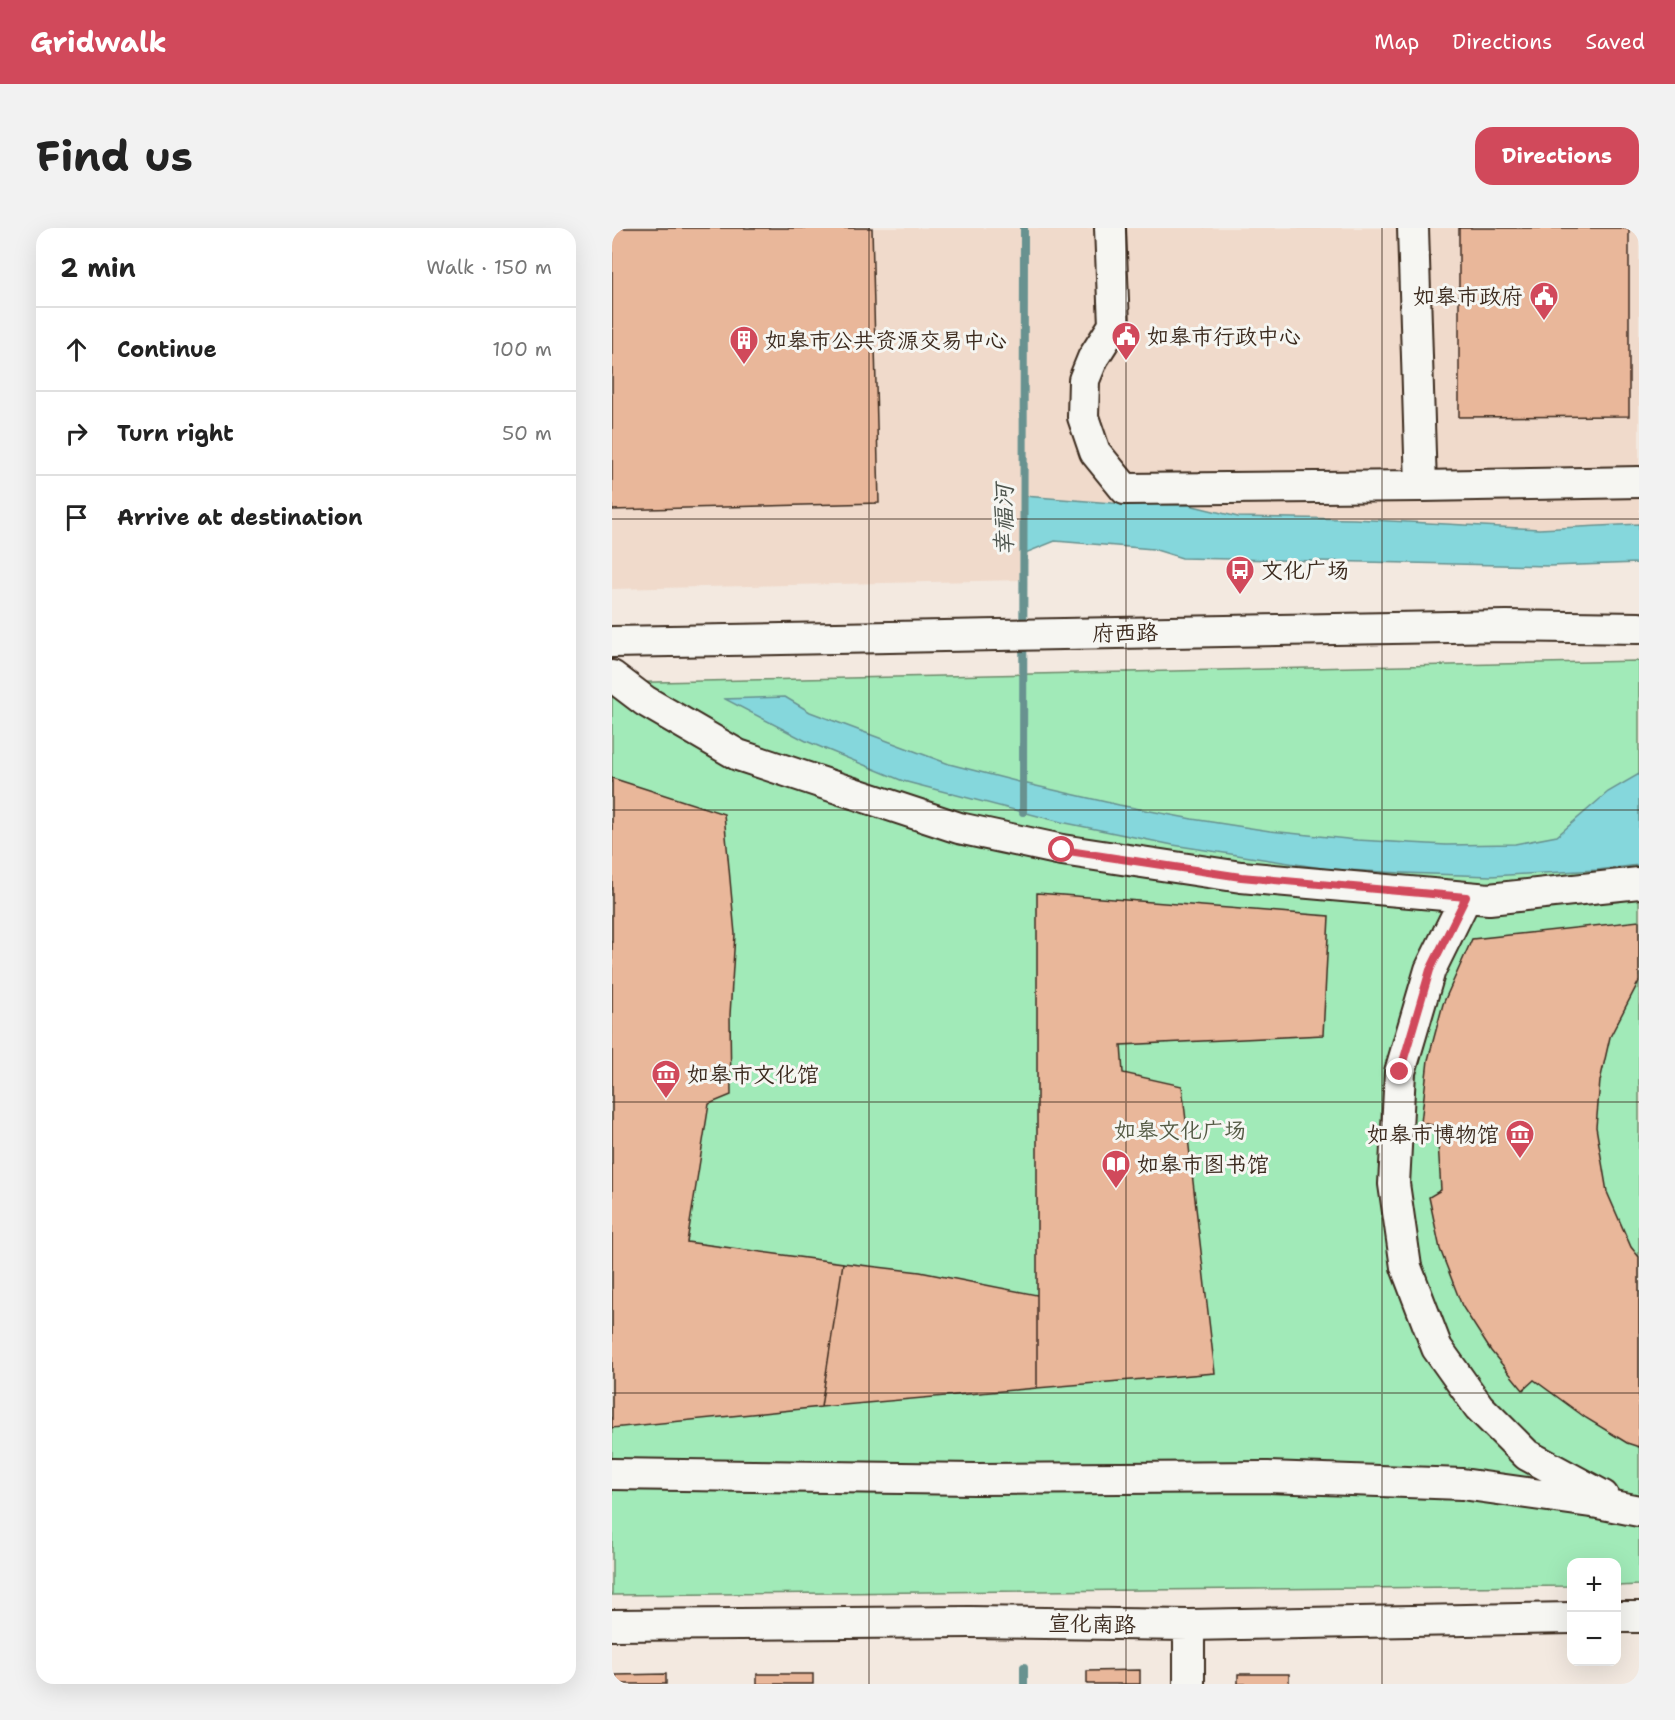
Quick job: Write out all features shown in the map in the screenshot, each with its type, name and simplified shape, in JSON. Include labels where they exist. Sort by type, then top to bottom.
[{"type":"street","points":[[1110,228],[1114,325],[1093,358],[1084,380],[1083,417],[1095,452],[1125,489],[1639,482]]},
{"type":"street","points":[[1413,228],[1421,486]]},
{"type":"street","name":"府西路","points":[[612,642],[1507,626],[1639,628]]},
{"type":"street","points":[[612,676],[645,701],[738,755],[958,828],[1062,850],[1241,877],[1489,899],[1639,883]]},
{"type":"street","points":[[1466,897],[1430,970],[1400,1072],[1394,1184],[1406,1267],[1437,1348],[1479,1407],[1527,1455],[1631,1509]]},
{"type":"street","points":[[612,1474],[975,1479],[1268,1477],[1462,1484],[1631,1509]]},
{"type":"street","points":[[1621,1617],[1639,1617]]},
{"type":"street","name":"宣化南路","points":[[612,1625],[970,1622],[1189,1625],[1567,1618]]},
{"type":"street","points":[[1189,1625],[1189,1684]]},
{"type":"shaded area","name":"如皋市行政中心","points":[[612,228],[1639,228],[1639,524],[1539,529],[1238,517],[1189,505],[1112,503],[1024,496],[1023,580],[612,589]]},
{"type":"green space","name":"如皋文化广场","points":[[1639,661],[1639,1585],[1621,1586],[1621,1558],[1567,1558],[1567,1586],[612,1595],[612,683]]},
{"type":"water","points":[[1024,496],[1112,503],[1189,505],[1238,517],[1354,519],[1539,529],[1639,524],[1639,563],[1549,566],[1182,558],[1153,549],[1055,541],[1023,554]]},
{"type":"water","points":[[785,697],[810,712],[949,764],[1023,783],[1192,819],[1270,831],[1357,840],[1446,845],[1515,844],[1557,836],[1608,792],[1639,774],[1639,865],[1597,870],[1491,876],[1402,873],[1328,869],[1173,845],[1061,822],[903,781],[806,741],[725,699]]},
{"type":"building","name":"如皋市公共资源交易中心","points":[[612,228],[872,228],[879,503],[612,510]]},
{"type":"building","name":"如皋市政府","points":[[1459,228],[1629,228],[1629,416],[1459,417]]},
{"type":"building","name":"如皋市文化馆","points":[[612,778],[724,814],[735,934],[730,1015],[731,1095],[709,1104],[687,1242],[843,1263],[821,1407],[612,1428]]},
{"type":"building","name":"如皋市图书馆","points":[[1037,893],[1329,916],[1323,1035],[1121,1045],[1123,1073],[1182,1086],[1215,1373],[1037,1388]]},
{"type":"building","name":"如皋市博物馆","points":[[1639,921],[1639,981],[1610,1037],[1600,1081],[1596,1127],[1607,1192],[1631,1247],[1639,1257],[1639,1447],[1627,1443],[1586,1418],[1534,1380],[1523,1390],[1491,1351],[1462,1306],[1440,1249],[1429,1197],[1441,1190],[1437,1126],[1421,1123],[1428,1060],[1443,1004],[1472,939]]},
{"type":"building","points":[[843,1263],[920,1272],[1037,1295],[1037,1388],[821,1407]]},
{"type":"building","points":[[1140,1670],[1140,1684],[1087,1684],[1087,1671]]},
{"type":"building","points":[[666,1674],[666,1684],[616,1684],[616,1675]]},
{"type":"building","points":[[757,1674],[813,1674],[813,1684],[757,1684]]},
{"type":"building","points":[[1238,1674],[1289,1674],[1289,1684],[1238,1684]]},
{"type":"waterway","name":"幸福河","points":[[1023,812],[1024,228]]},
{"type":"waterway","name":"幸福河","points":[[1024,1667],[1024,1684]]},
{"type":"place","name":"如皋市政府","points":[[1544,322]]},
{"type":"place","name":"如皋市行政中心","points":[[1126,362]]},
{"type":"place","name":"如皋市公共资源交易中心","points":[[744,366]]},
{"type":"place","name":"文化广场","points":[[1240,596]]},
{"type":"place","name":"如皋市文化馆","points":[[666,1100]]},
{"type":"place","name":"如皋市博物馆","points":[[1520,1160]]},
{"type":"place","name":"如皋市图书馆","points":[[1116,1190]]},
{"type":"route","points":[[1062,850],[1241,877],[1466,897],[1430,970],[1400,1072]]}]
